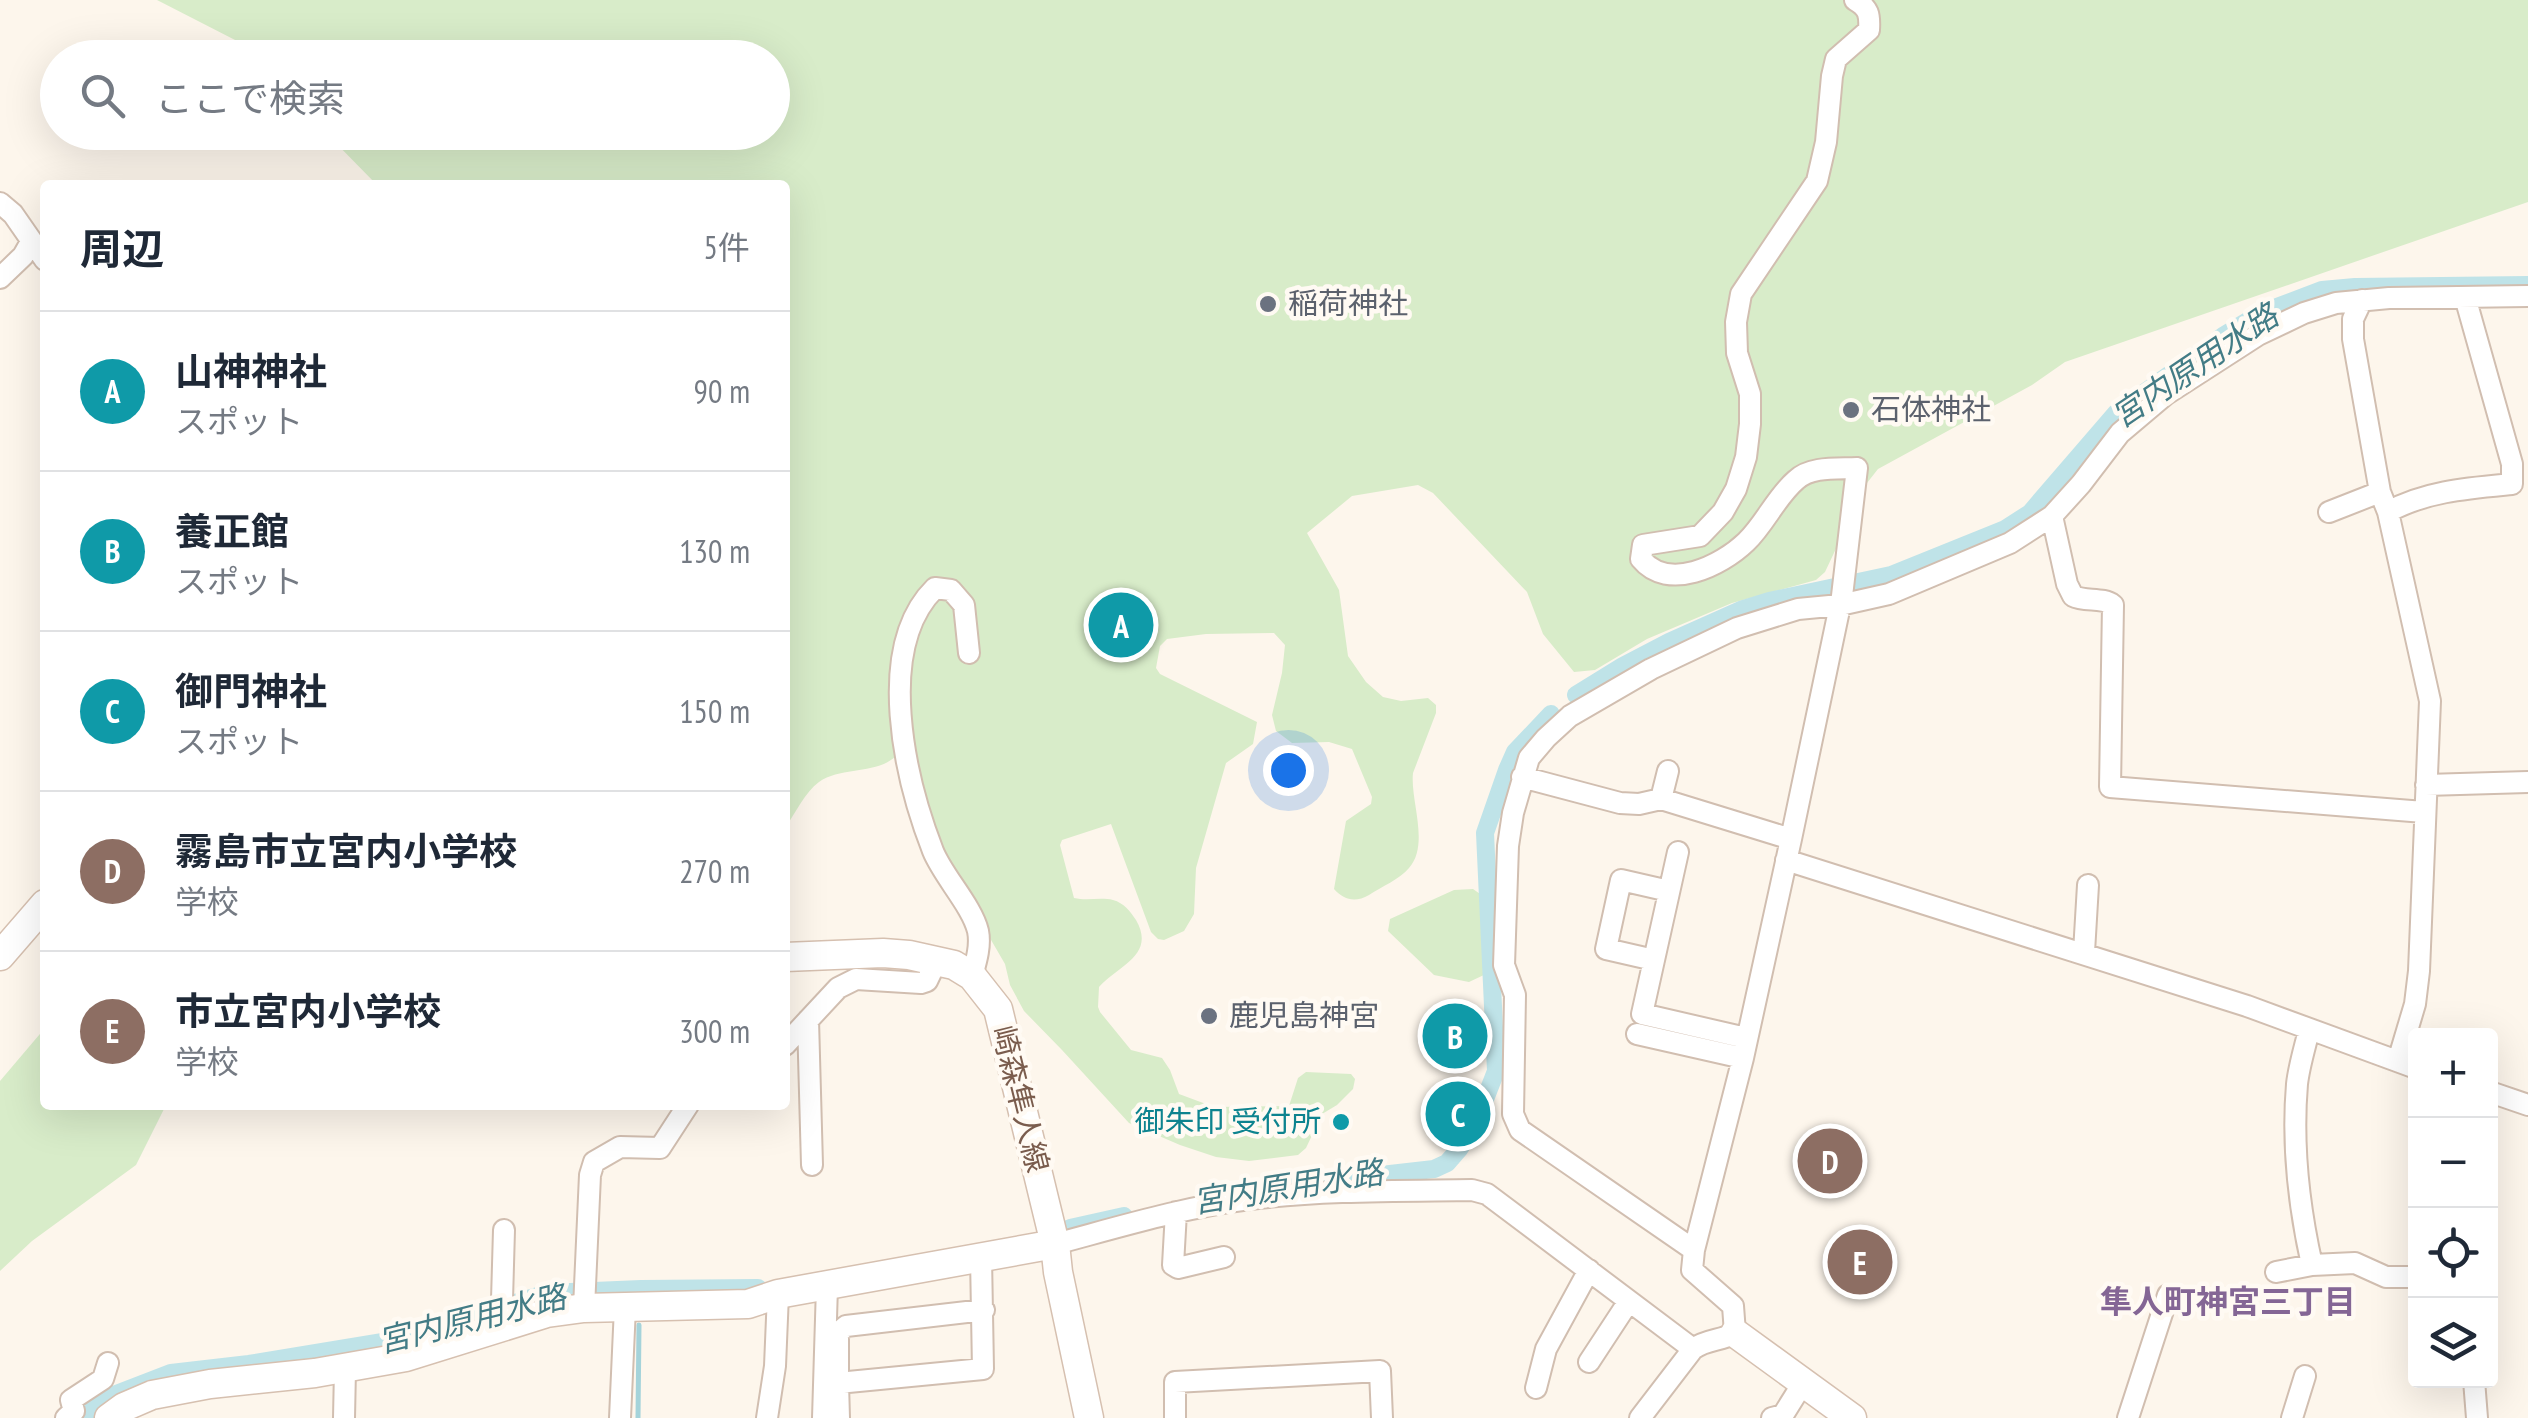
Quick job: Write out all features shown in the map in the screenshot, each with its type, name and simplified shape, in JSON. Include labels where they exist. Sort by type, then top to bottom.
[{"type":"street","points":[[1852,1418],[1735,1333],[1733,1306],[1692,1270],[1841,600],[1857,468],[1816,470],[1798,478],[1746,542],[1717,563],[1684,574],[1666,574],[1650,569],[1641,558],[1643,545],[1700,536],[1723,512],[1736,489],[1746,457],[1750,424],[1750,394],[1737,353],[1736,322],[1742,294],[1817,181],[1836,59],[1869,30],[1870,15],[1855,0]]},
{"type":"street","points":[[0,204],[13,214],[40,254]]},
{"type":"street","points":[[0,278],[23,256],[31,242]]},
{"type":"street","points":[[1694,1250],[1520,1130],[1513,1114],[1515,995],[1504,966],[1508,846],[1522,777],[1536,748],[1584,708],[1650,668],[1721,634],[1764,617],[1889,594],[2010,542],[2052,516],[2120,434],[2165,395],[2281,324],[2320,307],[2362,300],[2528,296]]},
{"type":"street","points":[[2329,512],[2520,483],[2465,297]]},
{"type":"street","points":[[1786,860],[2084,952],[2407,1064],[2417,987],[2430,701],[2384,502],[2352,339],[2353,320],[2362,300]]},
{"type":"street","points":[[2052,516],[2073,596],[2113,605],[2110,786],[2424,812]]},
{"type":"street","points":[[790,958],[883,954],[938,960],[972,976],[978,956],[978,930],[934,854],[901,734],[901,660],[910,623],[922,601],[935,588],[952,590],[964,605],[969,653]]},
{"type":"street","points":[[1662,799],[1668,771]]},
{"type":"street","points":[[1522,777],[1620,804],[1662,799],[1791,838]]},
{"type":"street","points":[[2426,785],[2528,782]]},
{"type":"street","points":[[1678,852],[1642,1014],[1744,1048]]},
{"type":"street","points":[[1654,960],[1606,949],[1622,880],[1669,891]]},
{"type":"street","points":[[2084,952],[2088,884]]},
{"type":"street","points":[[0,956],[40,910]]},
{"type":"street","points":[[790,1040],[838,988],[856,979],[921,984],[938,960]]},
{"type":"street","name":"崎森隼人線","points":[[972,976],[998,1009],[1055,1244],[1088,1418]]},
{"type":"street","points":[[808,1020],[812,1165]]},
{"type":"street","points":[[2309,1030],[2298,1081],[2296,1130],[2303,1226],[2312,1265]]},
{"type":"street","points":[[1636,1034],[1744,1048]]},
{"type":"street","points":[[2498,1094],[2527,1101]]},
{"type":"street","points":[[585,1297],[590,1175],[594,1162],[620,1147],[660,1148],[685,1110]]},
{"type":"street","points":[[109,1418],[152,1394],[406,1357],[504,1314],[546,1313],[585,1297],[625,1307],[748,1304],[778,1294],[1055,1244],[1176,1212],[1249,1200],[1347,1192],[1472,1190],[1487,1194],[1693,1349]]},
{"type":"street","points":[[1176,1212],[1173,1265],[1178,1268],[1224,1257]]},
{"type":"street","points":[[504,1230],[504,1314]]},
{"type":"street","points":[[838,1383],[983,1369],[982,1257]]},
{"type":"street","points":[[2276,1272],[2355,1263],[2386,1277],[2408,1277]]},
{"type":"street","points":[[1536,1388],[1546,1350],[1589,1270]]},
{"type":"street","points":[[823,1418],[828,1286]]},
{"type":"street","points":[[768,1418],[778,1294]]},
{"type":"street","points":[[2128,1418],[2168,1295]]},
{"type":"street","points":[[1588,1362],[1629,1301]]},
{"type":"street","points":[[620,1418],[625,1307]]},
{"type":"street","points":[[839,1418],[838,1333],[846,1326],[984,1310]]},
{"type":"street","points":[[1640,1418],[1693,1349],[1702,1342],[1725,1339],[1735,1333]]},
{"type":"street","points":[[74,1416],[71,1400],[103,1379],[108,1363]]},
{"type":"street","points":[[344,1418],[345,1368]]},
{"type":"street","points":[[1175,1418],[1174,1382],[1380,1371],[1382,1418]]},
{"type":"street","points":[[2292,1418],[2305,1376]]},
{"type":"street","points":[[1772,1418],[1783,1415],[1804,1383]]},
{"type":"street","points":[[2475,1388],[2477,1418]]},
{"type":"green space","points":[[157,0],[2528,0],[2528,202],[2065,362],[2032,385],[1878,469],[1867,483],[1825,572],[1816,580],[1732,603],[1647,639],[1595,670],[1574,672],[1543,634],[1527,592],[1433,493],[1418,485],[1352,496],[1307,533],[1339,590],[1348,656],[1366,682],[1383,697],[1401,701],[1428,698],[1436,705],[1413,773],[1419,835],[1409,868],[1359,899],[1346,898],[1334,889],[1346,821],[1371,804],[1372,797],[1352,749],[1329,742],[1292,743],[1276,731],[1272,715],[1285,645],[1274,633],[1206,634],[1167,639],[1160,646],[1156,668],[1160,674],[1257,722],[1253,744],[1226,763],[1196,868],[1194,914],[1184,931],[1164,940],[1151,932],[1111,824],[1062,840],[1060,845],[1074,898],[1117,901],[1136,920],[1141,932],[1138,951],[1099,987],[1098,1007],[1131,1050],[1162,1058],[1179,1094],[1214,1107],[1289,1106],[1298,1078],[1306,1072],[1351,1074],[1355,1079],[1353,1089],[1322,1114],[1306,1148],[1298,1155],[1249,1161],[1216,1157],[1129,1123],[1024,1011],[1010,985],[1005,964],[940,852],[896,756],[879,766],[819,782],[790,820],[790,180],[372,180],[343,150],[790,150],[790,40],[235,40]]},
{"type":"green space","points":[[1473,889],[1483,896],[1486,974],[1469,982],[1434,975],[1388,931],[1390,919],[1454,890]]},
{"type":"green space","points":[[40,1034],[40,1110],[164,1110],[136,1165],[32,1241],[0,1271],[0,1081]]},
{"type":"waterway","name":"宮内原用水路","points":[[1576,695],[1669,642],[1743,609],[1891,575],[2005,529],[2030,513],[2116,413],[2261,313],[2322,290],[2528,285]]},
{"type":"waterway","name":"宮内原用水路","points":[[1232,1192],[1434,1169],[1447,1163],[1460,1148],[1496,1071],[1485,833],[1515,752],[1551,714]]},
{"type":"waterway","name":"宮内原用水路","points":[[1070,1228],[1124,1216]]},
{"type":"waterway","name":"宮内原用水路","points":[[80,1418],[101,1400],[171,1373],[401,1339],[547,1293],[758,1288]]},
{"type":"waterway","points":[[638,1418],[639,1325]]},
{"type":"place","name":"稲荷神社","points":[[1268,304]]},
{"type":"place","name":"石体神社","points":[[1851,410]]},
{"type":"place","name":"山神神社","points":[[1121,625]]},
{"type":"place","name":"鹿児島神宮","points":[[1209,1016]]},
{"type":"place","name":"養正館","points":[[1455,1036]]},
{"type":"place","name":"御門神社","points":[[1458,1114]]},
{"type":"place","name":"御朱印 受付所","points":[[1341,1122]]},
{"type":"place","name":"霧島市立宮内小学校","points":[[1830,1161]]},
{"type":"place","name":"市立宮内小学校","points":[[1860,1262]]},
{"type":"district","name":"隼人町神宮三丁目","points":[[2228,1302]]}]
